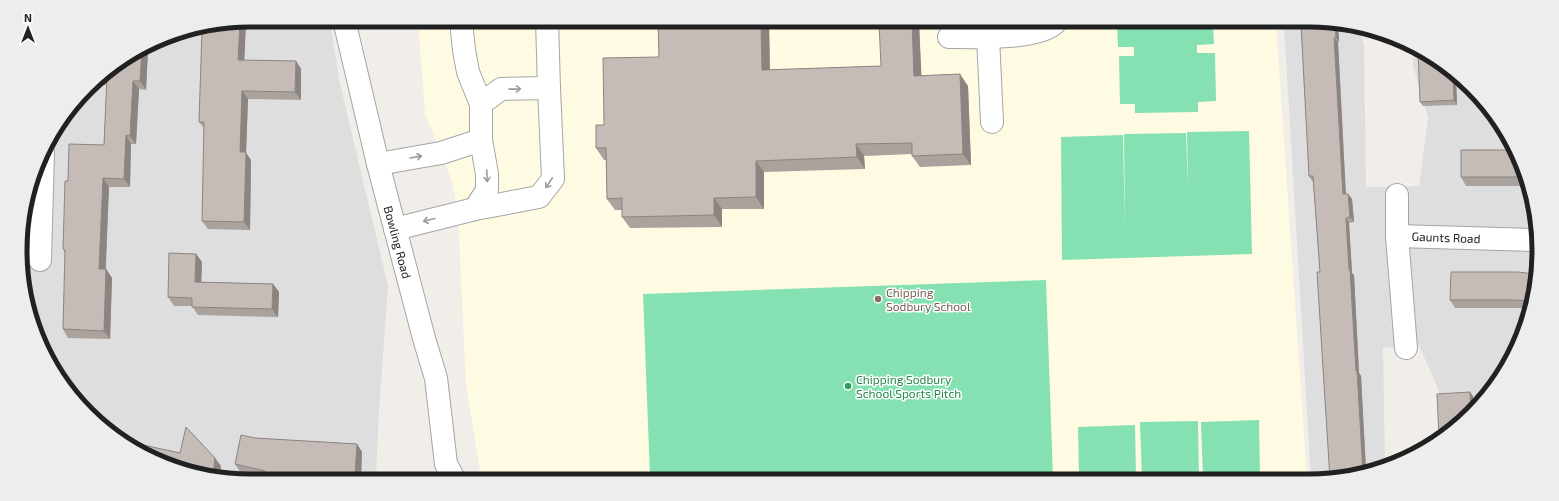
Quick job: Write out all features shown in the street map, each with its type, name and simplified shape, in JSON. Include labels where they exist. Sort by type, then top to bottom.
[{"type":"street","name":"Bowling Road","points":[[346,27],[378,164],[436,378],[445,473]]},
{"type":"street","points":[[462,27],[464,50],[468,72],[481,104],[481,140],[487,174],[487,190],[475,209]]},
{"type":"street","points":[[395,229],[475,209],[539,197],[553,179],[547,27]]},
{"type":"street","points":[[949,37],[1009,36],[1038,32],[1051,27]]},
{"type":"street","points":[[988,37],[992,122]]},
{"type":"street","points":[[481,104],[501,89],[549,88]]},
{"type":"street","points":[[378,164],[441,153],[481,140]]},
{"type":"street","points":[[38,183],[34,206],[40,260]]},
{"type":"street","points":[[1397,196],[1397,236]]},
{"type":"street","name":"Gaunts Road","points":[[1406,348],[1397,236],[1532,240]]},
{"type":"shaded area","points":[[236,27],[331,27],[340,84],[388,286],[376,474],[236,474],[207,470],[179,462],[152,451],[114,428],[92,409],[73,387],[50,349],[39,322],[31,294],[29,280],[27,265],[27,236],[31,207],[39,179],[50,152],[73,114],[92,92],[114,73],[139,57],[165,44],[207,31]]},
{"type":"shaded area","name":"Chipping Sodbury School","points":[[418,27],[1276,27],[1307,474],[481,474],[466,385],[458,213],[452,181],[425,113]]},
{"type":"shaded area","points":[[1284,27],[1323,27],[1361,34],[1364,46],[1366,187],[1419,186],[1428,118],[1413,66],[1413,53],[1445,73],[1456,82],[1477,103],[1494,126],[1509,152],[1520,179],[1528,207],[1532,236],[1532,265],[1528,294],[1515,336],[1494,375],[1467,409],[1439,432],[1439,391],[1419,345],[1383,348],[1385,460],[1352,470],[1311,474]]},
{"type":"green space","points":[[1117,27],[1213,27],[1214,44],[1197,45],[1197,53],[1215,53],[1216,101],[1198,102],[1198,112],[1135,113],[1135,104],[1120,104],[1119,56],[1134,56],[1134,47],[1118,47]]},
{"type":"green space","points":[[1249,131],[1252,254],[1062,260],[1061,137],[1123,135],[1125,232],[1124,134],[1186,133],[1188,190],[1187,132]]},
{"type":"green space","name":"Chipping Sodbury School Sports Pitch","points":[[1046,280],[1053,474],[650,474],[643,294]]},
{"type":"green space","points":[[1259,420],[1260,474],[1203,474],[1201,422]]},
{"type":"green space","points":[[1198,421],[1199,474],[1142,474],[1140,422]]},
{"type":"green space","points":[[1135,425],[1136,474],[1079,474],[1078,427]]},
{"type":"building","points":[[240,27],[238,60],[296,61],[295,92],[242,91],[240,152],[246,152],[244,222],[202,221],[204,122],[199,122],[202,32]]},
{"type":"building","points":[[658,27],[761,27],[762,70],[881,66],[879,27],[912,27],[914,76],[960,74],[963,154],[912,156],[912,143],[856,144],[857,157],[756,161],[756,197],[714,198],[714,215],[622,217],[622,198],[607,199],[606,148],[596,148],[596,125],[604,125],[603,58],[659,57]]},
{"type":"building","points":[[1301,27],[1335,29],[1336,38],[1334,38],[1343,194],[1348,194],[1350,217],[1346,218],[1363,467],[1330,473],[1317,272],[1320,272],[1313,176],[1309,176]]},
{"type":"building","points":[[142,56],[140,81],[133,81],[130,136],[126,135],[124,179],[103,178],[99,269],[106,269],[104,331],[63,329],[65,181],[68,181],[69,144],[104,145],[107,79]]},
{"type":"building","points":[[1418,56],[1453,80],[1454,100],[1420,102]]},
{"type":"building","points":[[1461,150],[1508,150],[1519,177],[1461,177]]},
{"type":"building","points":[[169,253],[196,254],[195,282],[273,284],[272,309],[192,307],[192,298],[168,297]]},
{"type":"building","points":[[1451,272],[1518,272],[1531,274],[1526,301],[1450,300]]},
{"type":"building","points":[[1470,392],[1471,405],[1439,432],[1437,394]]},
{"type":"building","points":[[186,427],[215,458],[214,471],[165,457],[139,444],[180,453]]},
{"type":"building","points":[[241,435],[255,438],[357,444],[355,474],[265,474],[265,471],[235,464]]},
{"type":"place","name":"Chipping Sodbury School","points":[[878,299]]},
{"type":"place","name":"Chipping Sodbury School Sports Pitch","points":[[848,386]]}]
